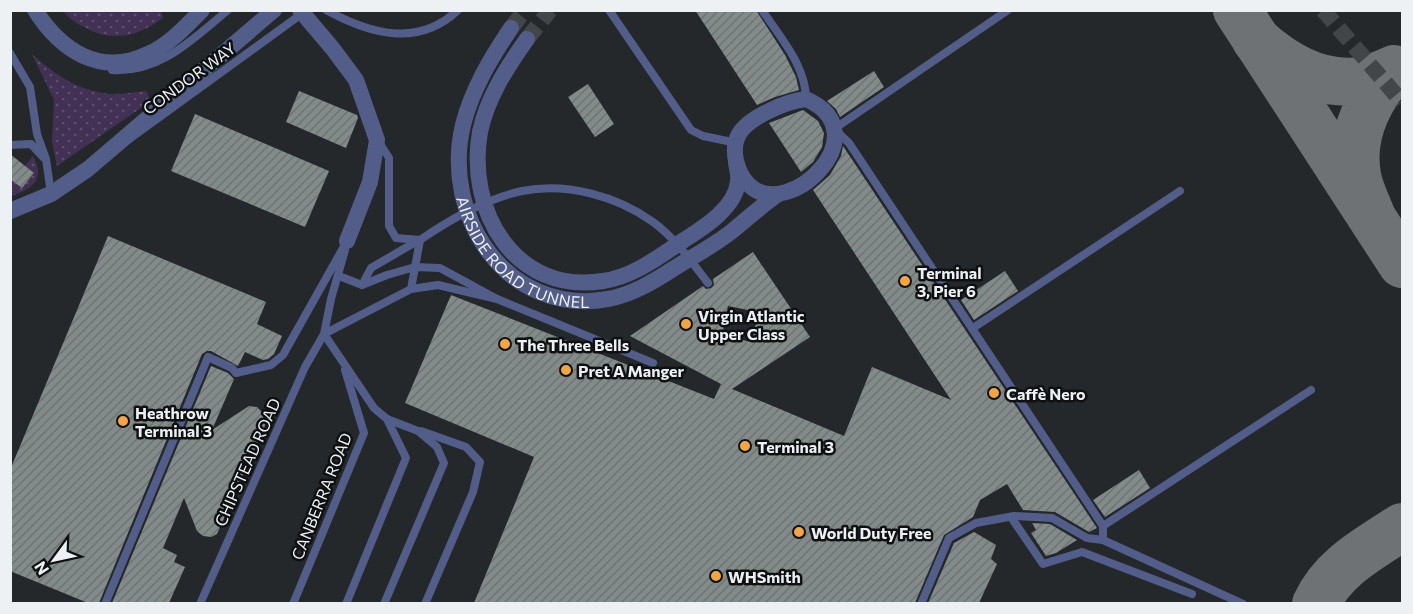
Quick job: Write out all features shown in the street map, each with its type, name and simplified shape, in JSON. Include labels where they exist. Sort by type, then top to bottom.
[{"type":"street","points":[[36,13],[70,50],[84,58],[112,62],[134,60],[149,54],[163,45],[202,10]]},
{"type":"street","points":[[10,211],[51,194],[88,169],[274,10]]},
{"type":"street","points":[[300,10],[356,80],[377,140],[370,182],[347,241]]},
{"type":"street","name":"AIRSIDE ROAD TUNNEL","points":[[512,28],[494,53],[473,93],[463,126],[459,156],[460,180],[463,200],[472,228],[486,250],[504,270],[527,286],[548,295],[579,301],[608,299],[630,293],[722,238],[777,195]]},
{"type":"street","name":"AIRSIDE ROAD TUNNEL","points":[[526,39],[490,100],[481,130],[478,167],[481,196],[489,220],[500,238],[516,256],[536,270],[554,278],[580,283],[604,281],[623,276],[650,262],[694,234],[730,202],[738,181],[736,163]]},
{"type":"street","points":[[806,99],[820,105],[830,118],[834,129],[834,146],[829,161],[812,177],[791,191],[777,195],[764,194],[751,187],[742,177],[736,163],[737,143],[739,134],[749,124],[792,100],[806,99]]},
{"type":"lane","name":"CONDOR WAY","points":[[88,169],[307,10]]},
{"type":"lane","points":[[326,10],[349,23],[388,34],[419,33],[446,22],[458,10]]},
{"type":"lane","points":[[609,10],[691,130],[703,136],[737,143]]},
{"type":"lane","points":[[762,10],[799,67],[806,85],[806,99]]},
{"type":"lane","points":[[1008,10],[834,129],[849,143],[1103,526],[1103,540]]},
{"type":"lane","points":[[36,13],[67,52],[93,67],[135,70],[170,57],[226,12]]},
{"type":"lane","points":[[10,53],[30,87],[38,134],[46,159],[51,194]]},
{"type":"lane","points":[[377,140],[389,158],[389,226],[396,238],[420,240]]},
{"type":"lane","points":[[10,145],[31,144],[46,159]]},
{"type":"lane","points":[[362,285],[371,268],[469,210],[523,191],[553,189],[586,193],[620,202],[653,222],[681,248],[708,283]]},
{"type":"lane","points":[[973,328],[1180,191]]},
{"type":"lane","points":[[411,289],[420,240]]},
{"type":"lane","points":[[347,241],[331,298],[324,334],[374,408],[387,419],[418,431],[437,447],[444,463],[384,603]]},
{"type":"lane","points":[[105,603],[208,357],[232,368],[236,373],[271,365],[283,355],[347,241]]},
{"type":"lane","points":[[339,276],[362,285],[415,267],[440,268],[497,299],[653,363]]},
{"type":"lane","points":[[324,334],[411,289],[438,285],[497,299]]},
{"type":"lane","name":"CHIPSTEAD ROAD","points":[[200,603],[305,367],[324,334]]},
{"type":"lane","name":"CANBERRA ROAD","points":[[293,603],[364,433],[343,364]]},
{"type":"lane","points":[[1103,526],[1311,390]]},
{"type":"lane","points":[[346,603],[406,458],[387,419]]},
{"type":"lane","points":[[387,419],[466,447],[480,462],[473,492],[425,603]]},
{"type":"lane","points":[[1011,517],[1043,564],[1082,552],[1192,594]]},
{"type":"lane","points":[[921,603],[949,538],[976,523],[1011,517],[1052,518],[1087,538],[1103,540],[1243,603]]},
{"type":"shaded area","points":[[63,11],[161,11],[163,18],[135,33],[116,36],[96,33],[71,19]]},
{"type":"shaded area","points":[[32,54],[59,75],[89,90],[112,94],[146,91],[151,101],[57,166],[52,142],[54,100]]},
{"type":"shaded area","points":[[33,156],[38,171],[35,182],[31,187],[11,196],[10,179],[22,187],[32,175],[32,172],[25,166]]},
{"type":"building","points":[[695,10],[756,10],[785,55],[796,77],[799,90],[757,105]]},
{"type":"building","points":[[874,71],[884,87],[840,117],[836,109],[827,101]]},
{"type":"building","points":[[588,84],[614,124],[595,137],[568,97]]},
{"type":"building","points":[[299,91],[357,115],[358,118],[346,148],[286,122]]},
{"type":"building","points":[[803,110],[818,121],[824,133],[822,147],[813,162],[801,172],[769,123]]},
{"type":"building","points":[[195,114],[329,171],[305,227],[171,171]]},
{"type":"building","name":"Terminal 3","points":[[843,146],[1097,528],[1089,532],[1055,512],[1023,510],[1007,484],[980,500],[973,517],[944,535],[915,603],[474,603],[534,457],[405,403],[451,295],[714,399],[721,384],[630,336],[703,286],[706,289],[711,288],[714,285],[713,279],[753,252],[810,337],[732,389],[844,436],[872,367],[951,400],[813,190],[830,175],[841,156]],"holes":[[[728,306],[758,312],[752,342],[722,336]]]},
{"type":"building","points":[[10,154],[34,173],[22,188],[10,179]]},
{"type":"building","name":"Heathrow Terminal 3","points":[[108,236],[266,302],[257,324],[282,336],[274,354],[268,359],[263,360],[245,352],[238,366],[211,351],[202,354],[99,603],[88,603],[10,571],[10,470]]},
{"type":"building","points":[[1005,271],[1018,291],[974,320],[961,300]]},
{"type":"building","points":[[211,366],[228,373],[234,379],[212,430],[249,406],[257,407],[263,413],[266,420],[264,429],[217,534],[211,537],[203,536],[197,531],[184,498],[163,548],[177,555],[174,562],[185,567],[169,603],[112,603]]},
{"type":"building","points":[[1139,470],[1150,488],[1105,517],[1093,500]]},
{"type":"building","points":[[1032,523],[1050,524],[1077,540],[1056,553],[1046,556],[1031,533],[1036,530]]},
{"type":"building","points":[[974,532],[996,545],[991,559],[997,564],[979,603],[928,603],[954,543]]},
{"type":"taxiway","points":[[1237,10],[1402,264]]},
{"type":"taxiway","points":[[1256,40],[1278,58],[1302,72],[1329,80],[1358,81],[1394,69],[1369,105],[1356,146],[1358,180],[1371,215]]},
{"type":"taxiway","points":[[1316,604],[1323,591],[1342,569],[1402,527]]},
{"type":"tunnel","points":[[511,28],[525,10]]},
{"type":"tunnel","points":[[527,39],[550,10]]},
{"type":"tunnel","points":[[1323,10],[1402,102]]},
{"type":"place","name":"Terminal 3, Pier 6","points":[[905,281]]},
{"type":"place","name":"Virgin Atlantic Upper Class","points":[[686,324]]},
{"type":"place","name":"The Three Bells","points":[[505,344]]},
{"type":"place","name":"Pret A Manger","points":[[566,370]]},
{"type":"place","name":"Caffè Nero","points":[[994,393]]},
{"type":"place","name":"Heathrow Terminal 3","points":[[123,421]]},
{"type":"place","name":"Terminal 3","points":[[745,446]]},
{"type":"place","name":"World Duty Free","points":[[799,532]]},
{"type":"place","name":"WHSmith","points":[[716,576]]}]
